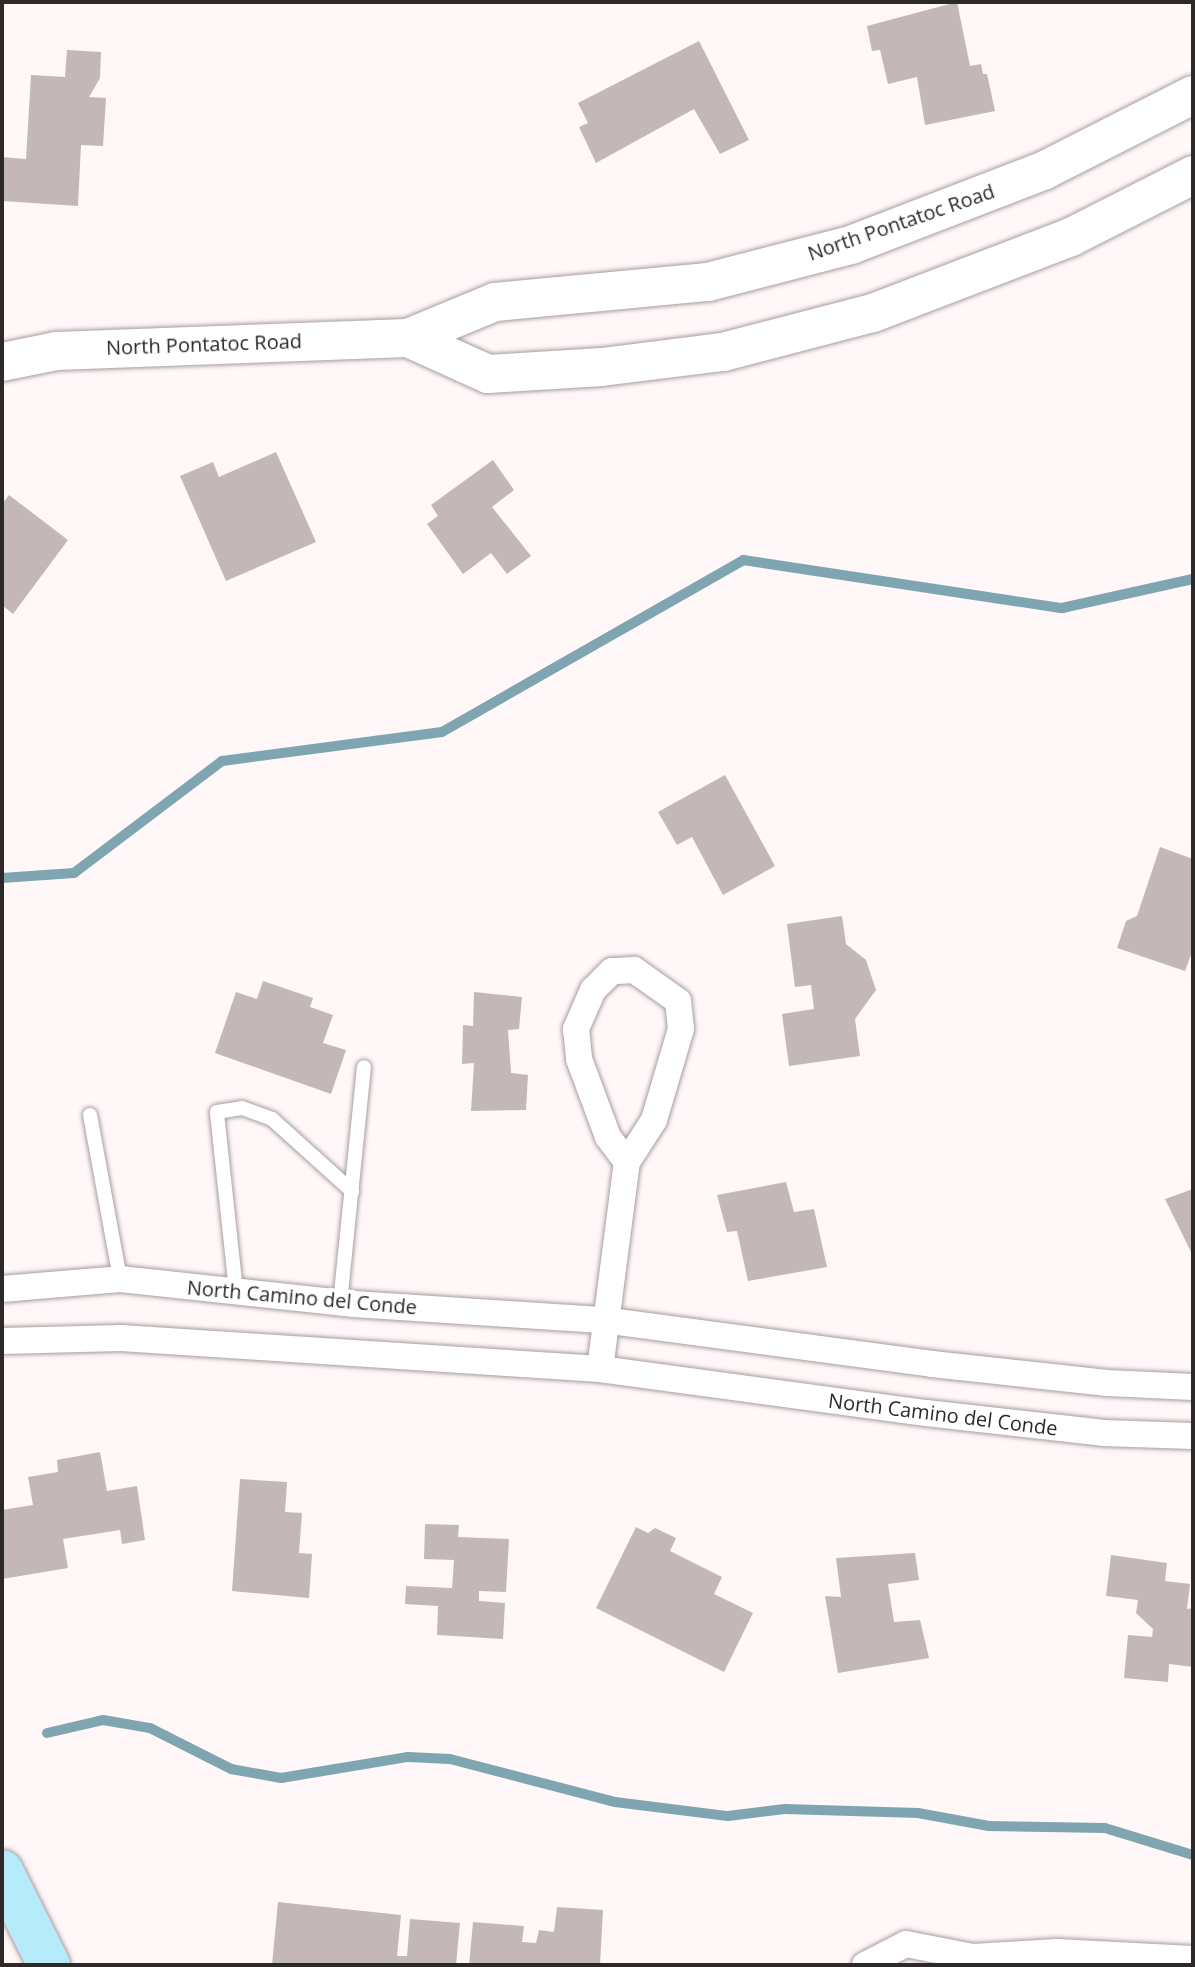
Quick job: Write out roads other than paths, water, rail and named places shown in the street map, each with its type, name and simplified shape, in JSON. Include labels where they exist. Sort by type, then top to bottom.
[{"type":"main road","points":[[2,1871],[49,1965]]},
{"type":"street","name":"North Pontatoc Road","points":[[2,362],[56,351],[408,338],[495,302],[708,282],[851,245],[1043,171],[1193,95]]},
{"type":"street","name":"North Pontatoc Road","points":[[408,338],[488,374],[602,367],[723,352],[873,313],[1071,237],[1193,175]]},
{"type":"street","points":[[600,1369],[603,1320],[627,1162],[654,1120],[681,1029],[678,1001],[634,970],[612,971],[593,990],[576,1029],[579,1059],[608,1137],[627,1162]]},
{"type":"street","name":"North Camino del Conde","points":[[2,1289],[120,1279],[340,1303],[603,1320],[976,1369],[1193,1387]]},
{"type":"street","name":"North Camino del Conde","points":[[2,1341],[121,1338],[600,1369],[955,1417],[1103,1433],[1193,1436]]},
{"type":"street","points":[[865,1965],[906,1944],[971,1961],[1057,1952],[1193,1959]]},
{"type":"lane","points":[[340,1303],[364,1067]]},
{"type":"lane","points":[[236,1291],[217,1112],[242,1108],[272,1119],[352,1191]]},
{"type":"lane","points":[[90,1115],[120,1279]]},
{"type":"waterway","points":[[2,878],[74,873],[222,761],[442,732],[743,560],[1062,608],[1193,579]]},
{"type":"waterway","points":[[47,1733],[103,1720],[150,1728],[231,1769],[281,1778],[408,1757],[450,1759],[615,1802],[728,1816],[785,1809],[918,1813],[989,1826],[1105,1828],[1193,1855]]}]
